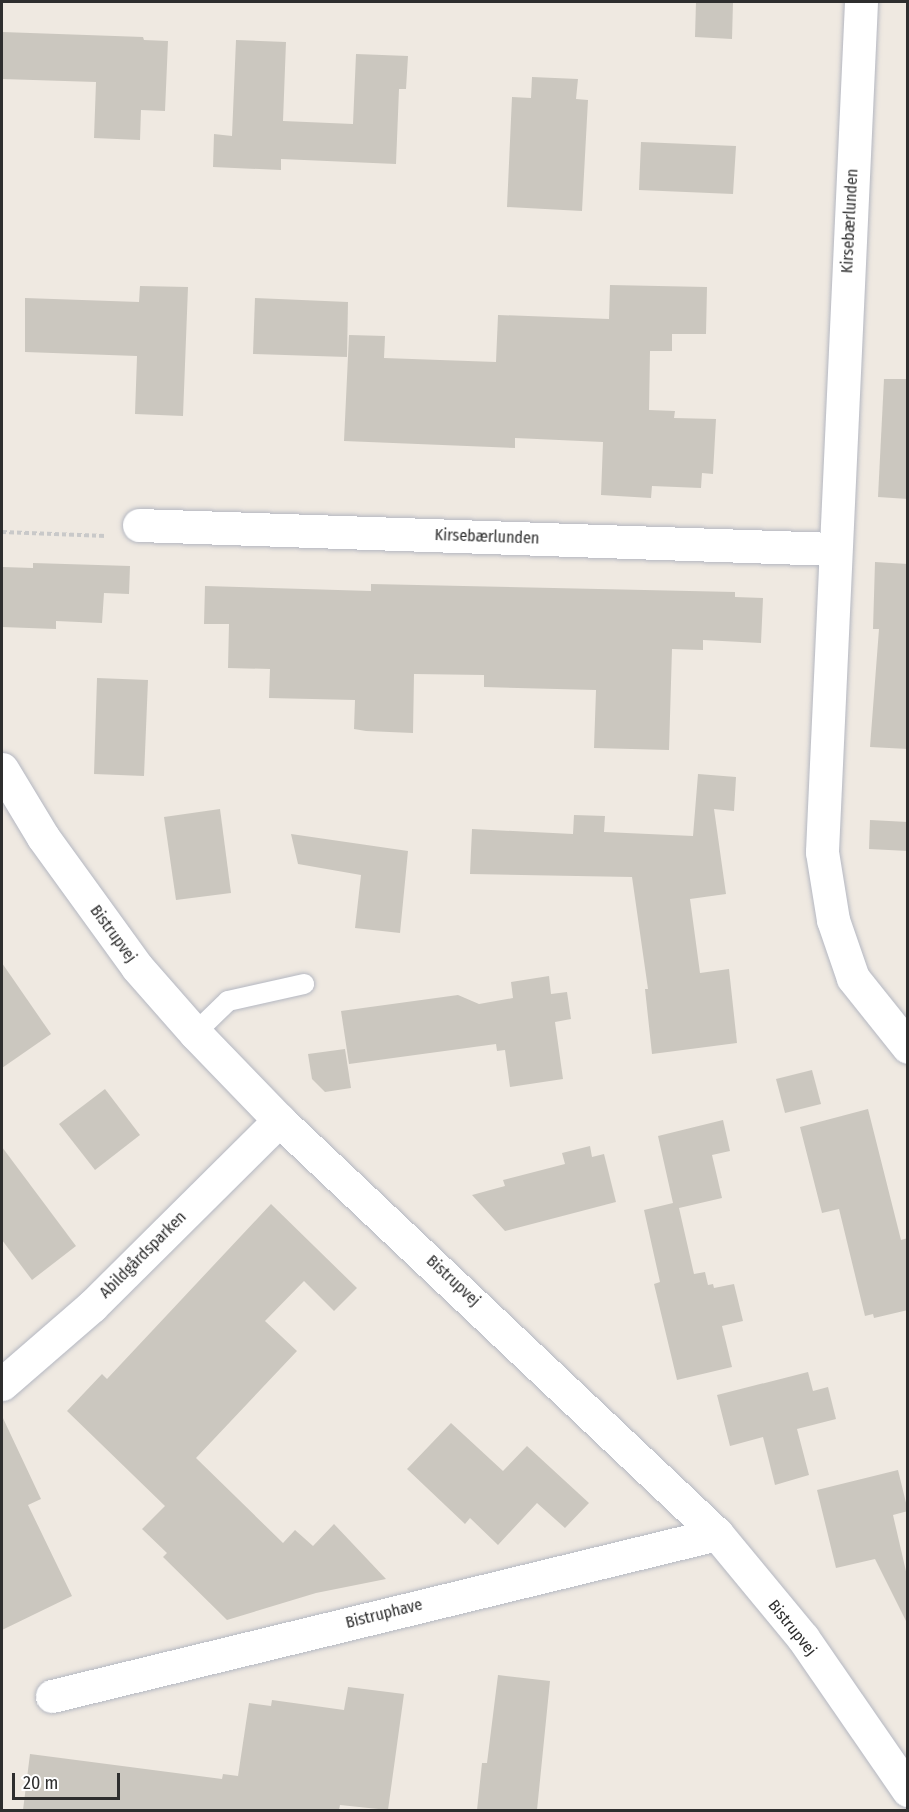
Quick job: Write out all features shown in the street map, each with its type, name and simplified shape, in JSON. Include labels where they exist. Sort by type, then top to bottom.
[{"type":"street","name":"Kirsebærlunden","points":[[861,2],[834,549],[824,864],[832,920],[853,978],[908,1047]]},
{"type":"street","name":"Kirsebærlunden","points":[[139,525],[834,549]]},
{"type":"street","name":"Bistrupvej","points":[[2,769],[43,837],[130,958],[195,1033],[279,1120],[717,1534],[803,1638],[908,1790]]},
{"type":"street","name":"Abildgårdsparken","points":[[2,1384],[93,1306],[279,1120]]},
{"type":"street","name":"Bistruphave","points":[[52,1696],[717,1534]]},
{"type":"lane","points":[[195,1033],[228,1001],[304,984]]},
{"type":"path","points":[[2,532],[123,537],[139,525]]},
{"type":"building","points":[[696,2],[733,2],[732,39],[695,37]]},
{"type":"building","points":[[2,32],[143,37],[144,40],[168,41],[165,111],[141,110],[140,140],[94,138],[96,82],[2,79]]},
{"type":"building","points":[[236,40],[286,42],[283,121],[353,124],[356,54],[408,56],[406,89],[399,89],[396,164],[281,159],[281,170],[213,167],[214,134],[232,136]]},
{"type":"building","points":[[532,77],[578,79],[576,99],[588,100],[582,211],[507,207],[512,97],[531,98]]},
{"type":"building","points":[[641,142],[736,146],[733,194],[639,190]]},
{"type":"building","points":[[610,285],[707,287],[706,334],[672,334],[672,351],[650,351],[649,410],[675,411],[674,418],[716,419],[713,474],[702,473],[701,488],[652,486],[651,498],[601,495],[603,442],[515,438],[515,448],[344,441],[349,335],[385,336],[384,358],[496,362],[498,315],[609,319]]},
{"type":"building","points":[[140,286],[188,287],[183,416],[135,414],[137,356],[25,352],[25,298],[139,302]]},
{"type":"building","points":[[255,298],[348,302],[347,357],[253,354]]},
{"type":"building","points":[[884,379],[908,379],[908,499],[878,497]]},
{"type":"building","points":[[875,562],[908,564],[908,749],[870,747],[879,629],[873,629]]},
{"type":"building","points":[[33,563],[130,566],[129,594],[104,593],[102,623],[56,621],[56,629],[2,627],[3,567],[33,568]]},
{"type":"building","points":[[371,584],[735,592],[735,597],[763,598],[761,643],[703,640],[703,650],[672,649],[669,750],[594,748],[596,690],[484,687],[484,675],[414,674],[413,733],[354,729],[355,700],[269,698],[270,669],[228,668],[229,624],[204,624],[205,586],[371,591]]},
{"type":"building","points":[[97,678],[148,680],[144,776],[94,774]]},
{"type":"building","points":[[698,774],[736,777],[734,811],[714,809],[726,894],[690,899],[700,973],[729,969],[737,1043],[652,1054],[645,989],[648,989],[632,877],[470,874],[472,829],[573,834],[574,815],[605,816],[604,832],[693,836]]},
{"type":"building","points":[[220,809],[231,893],[176,900],[164,817]]},
{"type":"building","points":[[870,820],[908,822],[908,851],[869,849]]},
{"type":"building","points":[[291,834],[408,851],[400,933],[355,928],[361,875],[298,864]]},
{"type":"building","points":[[2,963],[51,1034],[2,1068]]},
{"type":"building","points":[[549,976],[551,994],[567,992],[571,1019],[555,1022],[563,1079],[510,1087],[505,1050],[497,1051],[496,1044],[349,1064],[341,1011],[458,995],[479,1004],[513,998],[511,982]]},
{"type":"building","points":[[345,1049],[351,1088],[325,1092],[312,1079],[308,1054]]},
{"type":"building","points":[[812,1070],[821,1104],[785,1113],[776,1079]]},
{"type":"building","points":[[105,1089],[140,1135],[95,1170],[59,1124]]},
{"type":"building","points":[[868,1109],[901,1240],[908,1238],[908,1310],[874,1318],[873,1314],[865,1316],[839,1209],[822,1213],[800,1127]]},
{"type":"building","points":[[723,1120],[730,1151],[712,1155],[722,1198],[679,1208],[694,1274],[705,1272],[708,1285],[713,1284],[714,1288],[734,1284],[743,1321],[722,1326],[732,1367],[677,1380],[654,1284],[660,1282],[644,1210],[673,1203],[658,1136]]},
{"type":"building","points":[[590,1146],[592,1157],[604,1154],[616,1202],[505,1231],[472,1195],[505,1186],[503,1180],[565,1164],[562,1153]]},
{"type":"building","points":[[2,1147],[76,1246],[32,1280],[2,1240]]},
{"type":"building","points":[[271,1204],[357,1288],[334,1311],[304,1281],[265,1321],[297,1351],[196,1458],[283,1543],[295,1530],[313,1546],[334,1524],[386,1579],[316,1593],[227,1620],[163,1557],[167,1553],[142,1529],[165,1506],[67,1411],[102,1374],[107,1379]]},
{"type":"building","points":[[808,1372],[813,1391],[828,1387],[836,1419],[797,1429],[809,1475],[775,1485],[763,1437],[730,1446],[717,1395]]},
{"type":"building","points":[[2,1416],[41,1499],[28,1505],[72,1596],[2,1630]]},
{"type":"building","points":[[451,1423],[503,1471],[527,1446],[589,1503],[565,1528],[537,1503],[498,1545],[470,1518],[465,1524],[407,1469]]},
{"type":"building","points":[[898,1470],[908,1511],[893,1515],[908,1580],[906,1621],[875,1559],[836,1568],[817,1490]]},
{"type":"building","points":[[498,1675],[550,1681],[537,1810],[477,1810],[482,1763],[487,1763]]},
{"type":"building","points":[[348,1687],[404,1694],[388,1810],[340,1805],[339,1810],[23,1810],[30,1754],[222,1779],[223,1774],[238,1776],[249,1703],[271,1706],[272,1700],[344,1710]]}]
